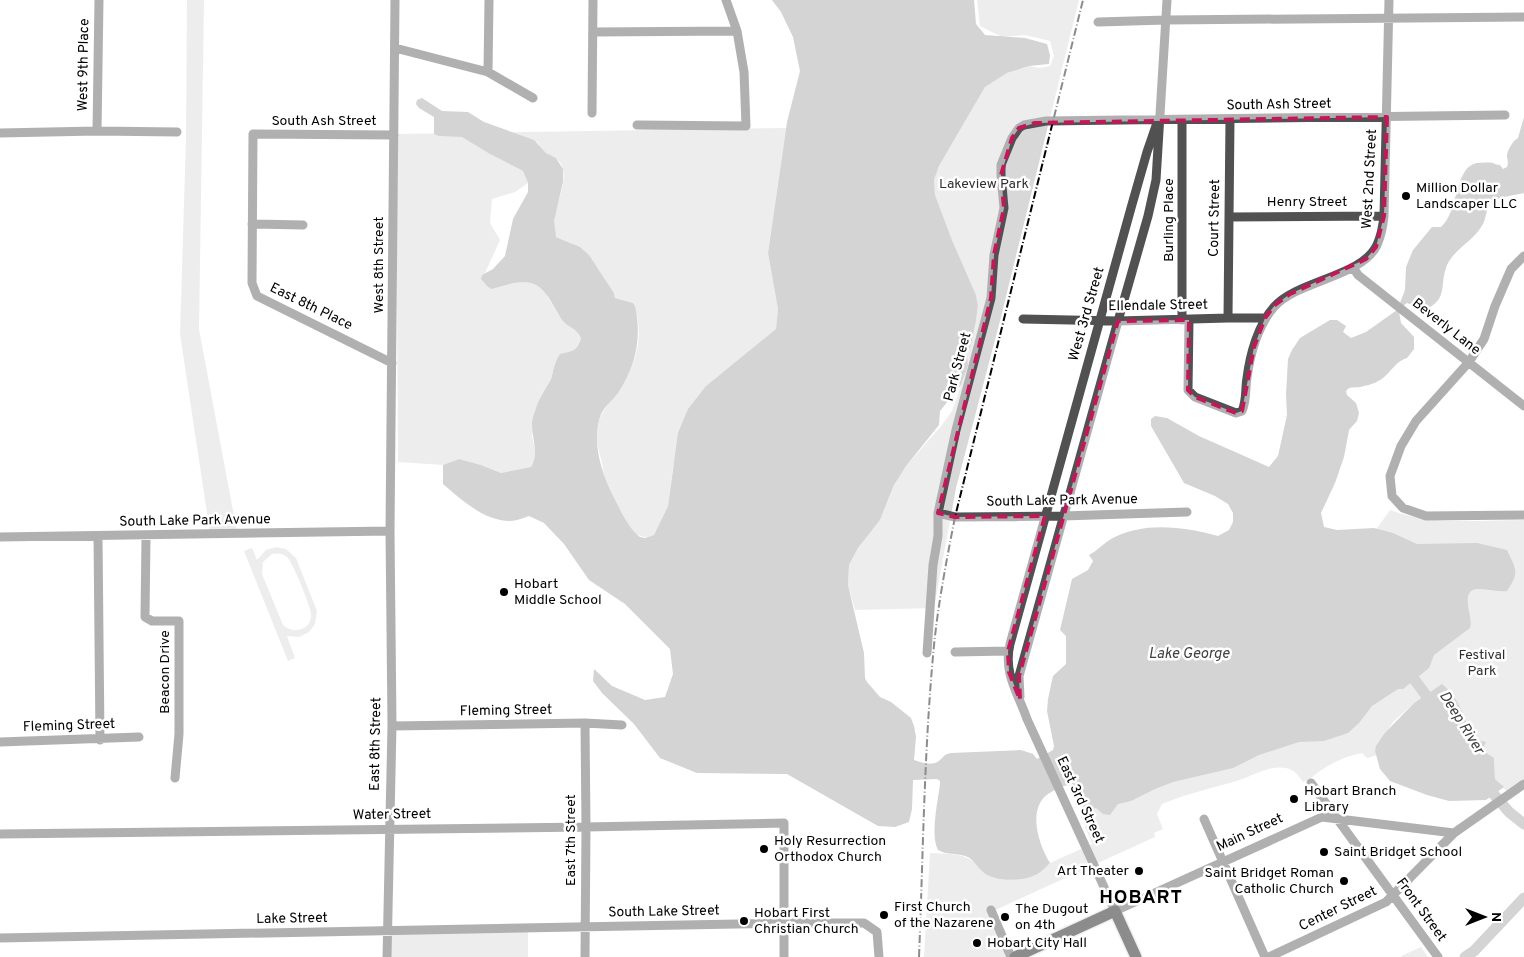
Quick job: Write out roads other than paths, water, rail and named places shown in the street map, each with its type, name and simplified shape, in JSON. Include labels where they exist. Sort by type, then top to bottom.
[{"type":"main road","name":"Main Street","points":[[1013,957],[1115,911]]},
{"type":"main road","points":[[1115,911],[1136,957]]},
{"type":"street","name":"West 9th Place","points":[[97,131],[99,0]]},
{"type":"street","name":"West 8th Street","points":[[390,531],[395,0]]},
{"type":"street","points":[[488,72],[489,0]]},
{"type":"street","points":[[592,113],[593,0]]},
{"type":"street","points":[[637,125],[746,126],[744,72],[737,31],[726,0]]},
{"type":"street","name":"West 3rd Street","points":[[1064,516],[1152,198],[1158,155],[1158,120],[1168,0]]},
{"type":"street","name":"West 2nd Street","points":[[1188,390],[1195,397],[1236,413],[1242,411],[1246,403],[1247,377],[1254,347],[1264,318],[1275,305],[1290,294],[1352,267],[1366,259],[1376,247],[1382,232],[1384,216],[1389,0]]},
{"type":"street","points":[[1098,22],[1524,17]]},
{"type":"street","points":[[593,32],[737,31]]},
{"type":"street","points":[[395,48],[488,72],[534,98]]},
{"type":"street","name":"South Ash Street","points":[[1053,122],[1505,116]]},
{"type":"street","name":"Court Street","points":[[1228,318],[1230,119]]},
{"type":"street","name":"West 3rd Street","points":[[1044,516],[1147,152],[1158,120]]},
{"type":"street","name":"Burling Place","points":[[1182,120],[1188,390]]},
{"type":"street","name":"Park Street","points":[[927,653],[933,565],[938,536],[938,513],[956,430],[991,298],[994,255],[1004,208],[1002,165],[1012,138],[1019,128],[1035,123],[1053,122]]},
{"type":"street","points":[[0,132],[177,132]]},
{"type":"street","name":"South Ash Street","points":[[252,224],[253,134],[394,135]]},
{"type":"street","name":"Henry Street","points":[[1229,217],[1384,216]]},
{"type":"street","points":[[252,224],[303,225]]},
{"type":"street","name":"East 8th Place","points":[[252,224],[252,283],[257,296],[392,363]]},
{"type":"street","points":[[1524,256],[1511,269],[1494,306],[1484,339],[1469,362],[1416,421],[1401,446],[1390,476],[1392,496],[1403,508],[1426,516],[1524,514]]},
{"type":"street","name":"Beverly Lane","points":[[1352,267],[1358,275],[1524,406]]},
{"type":"street","name":"Ellendale Street","points":[[1023,319],[1118,321],[1264,318]]},
{"type":"street","name":"South Lake Park Avenue","points":[[938,513],[955,517],[1187,512]]},
{"type":"street","name":"East 3rd Street","points":[[1044,516],[1008,650],[1009,672],[1013,687],[1027,719],[1115,911]]},
{"type":"street","name":"East 3rd Street","points":[[1020,700],[1020,676],[1064,516]]},
{"type":"street","name":"South Lake Park Avenue","points":[[0,537],[98,537],[390,531]]},
{"type":"street","name":"East 8th Street","points":[[387,957],[388,829],[392,726],[390,531]]},
{"type":"street","name":"Beacon Drive","points":[[146,536],[145,617],[152,621],[179,621],[179,734],[175,778]]},
{"type":"street","points":[[98,537],[100,740]]},
{"type":"street","points":[[955,652],[1008,650]]},
{"type":"street","name":"East 7th Street","points":[[585,724],[585,957]]},
{"type":"street","name":"Fleming Street","points":[[392,726],[622,724]]},
{"type":"street","name":"Fleming Street","points":[[0,742],[100,740],[139,737]]},
{"type":"street","name":"Front Street","points":[[1311,783],[1438,957]]},
{"type":"street","name":"Center Street","points":[[1267,957],[1386,902],[1454,833],[1522,786]]},
{"type":"street","name":"Main Street","points":[[1115,911],[1322,817],[1454,833]]},
{"type":"street","points":[[1204,818],[1267,957]]},
{"type":"street","name":"Water Street","points":[[0,834],[784,823],[784,922]]},
{"type":"street","points":[[991,910],[1013,957]]},
{"type":"street","points":[[784,922],[784,957]]},
{"type":"street","name":"South Lake Street","points":[[585,927],[784,922],[864,923],[877,932],[878,957]]},
{"type":"street","name":"Lake Street","points":[[0,938],[585,927]]},
{"type":"water","name":"Lake George","points":[[772,0],[974,0],[976,24],[985,35],[1025,38],[1047,44],[1050,55],[1049,64],[1029,66],[1007,73],[985,87],[939,166],[934,180],[935,195],[976,295],[978,305],[971,345],[967,353],[968,366],[961,385],[940,411],[939,425],[906,466],[894,485],[880,520],[858,548],[849,565],[848,585],[864,653],[865,678],[880,697],[891,702],[911,718],[916,737],[914,760],[932,764],[951,753],[1021,750],[1033,754],[1037,759],[1053,750],[1054,746],[1047,711],[1053,676],[1066,664],[1066,636],[1060,630],[1072,579],[1088,570],[1093,561],[1089,555],[1111,539],[1137,530],[1164,527],[1178,528],[1218,536],[1229,530],[1233,522],[1233,513],[1228,504],[1215,496],[1184,483],[1151,426],[1151,419],[1155,416],[1167,418],[1199,436],[1269,467],[1278,456],[1287,415],[1288,359],[1300,338],[1330,320],[1337,320],[1346,326],[1343,332],[1351,338],[1366,332],[1397,310],[1401,323],[1414,337],[1414,349],[1407,358],[1397,364],[1386,376],[1369,385],[1350,388],[1346,391],[1347,395],[1356,403],[1359,413],[1357,421],[1349,430],[1344,457],[1335,483],[1321,513],[1324,527],[1337,530],[1374,528],[1393,533],[1417,544],[1477,543],[1507,550],[1513,562],[1515,575],[1507,591],[1478,589],[1472,591],[1468,599],[1470,628],[1434,655],[1429,668],[1403,689],[1398,689],[1372,706],[1359,723],[1348,733],[1324,741],[1299,742],[1259,755],[1233,768],[1173,782],[1131,801],[1118,804],[1110,815],[1103,814],[1096,808],[1085,812],[1071,785],[1053,791],[1044,797],[1039,805],[1036,825],[1041,846],[1050,863],[1034,876],[1027,878],[1010,880],[991,877],[968,857],[938,850],[935,836],[935,818],[940,781],[937,779],[913,780],[912,809],[909,822],[895,827],[878,826],[787,774],[697,773],[660,758],[634,724],[602,693],[593,681],[594,669],[612,686],[645,700],[665,697],[673,674],[670,649],[625,604],[589,580],[564,544],[544,523],[529,516],[510,521],[482,514],[443,484],[443,465],[459,459],[501,473],[531,467],[535,456],[532,422],[536,407],[551,379],[555,363],[560,354],[574,350],[581,338],[577,332],[562,320],[550,299],[540,287],[520,282],[492,289],[481,279],[482,275],[493,269],[505,256],[513,219],[528,192],[528,183],[523,171],[462,137],[434,134],[434,117],[416,104],[417,100],[422,98],[442,111],[468,112],[484,122],[534,140],[546,153],[556,158],[563,169],[563,182],[554,221],[556,237],[580,247],[589,255],[614,293],[615,298],[633,303],[635,306],[638,329],[633,362],[618,393],[601,414],[598,424],[597,445],[601,466],[613,496],[631,528],[640,537],[645,538],[654,535],[668,506],[678,433],[688,409],[706,386],[776,329],[778,309],[768,253],[787,122],[800,71],[793,37],[781,12]]},
{"type":"water","points":[[1524,117],[1524,193],[1491,202],[1479,230],[1450,259],[1445,272],[1442,291],[1437,302],[1424,310],[1407,303],[1403,306],[1400,303],[1405,290],[1406,267],[1413,250],[1432,227],[1441,227],[1447,220],[1460,181],[1470,166],[1477,163],[1493,163],[1500,165],[1503,169],[1507,167],[1507,155],[1518,138]]},
{"type":"water","points":[[1442,684],[1453,695],[1461,709],[1467,723],[1470,738],[1486,742],[1482,750],[1494,758],[1495,779],[1504,787],[1486,800],[1449,801],[1427,795],[1390,781],[1380,769],[1375,751],[1384,734],[1414,703]]},
{"type":"waterway","name":"Deep River","points":[[1414,679],[1434,706]]},
{"type":"waterway","name":"Deep River","points":[[1485,784],[1509,812],[1524,824]]},
{"type":"waterway","points":[[1465,957],[1474,951],[1524,898]]},
{"type":"railway","points":[[919,957],[930,694],[942,586],[955,517],[1083,0]]},
{"type":"place","name":"Million Dollar Landscaper LLC","points":[[1406,196]]},
{"type":"place","name":"Hobart Middle School","points":[[504,592]]},
{"type":"place","name":"Hobart Branch Library","points":[[1294,799]]},
{"type":"place","name":"Holy Resurrection Orthodox Church","points":[[764,849]]},
{"type":"place","name":"Saint Bridget School","points":[[1324,852]]},
{"type":"place","name":"Art Theater","points":[[1139,871]]},
{"type":"place","name":"Saint Bridget Roman Catholic Church","points":[[1344,881]]},
{"type":"place","name":"First Church of the Nazarene","points":[[884,915]]},
{"type":"place","name":"The Dugout on 4th","points":[[1005,917]]},
{"type":"place","name":"Hobart First Christian Church","points":[[744,921]]},
{"type":"place","name":"Hobart City Hall","points":[[977,943]]},
{"type":"district","name":"HOBART","points":[[1141,898]]},
{"type":"park label","name":"Lakeview Park","points":[[984,184]]},
{"type":"park label","name":"Festival Park","points":[[1482,664]]}]
